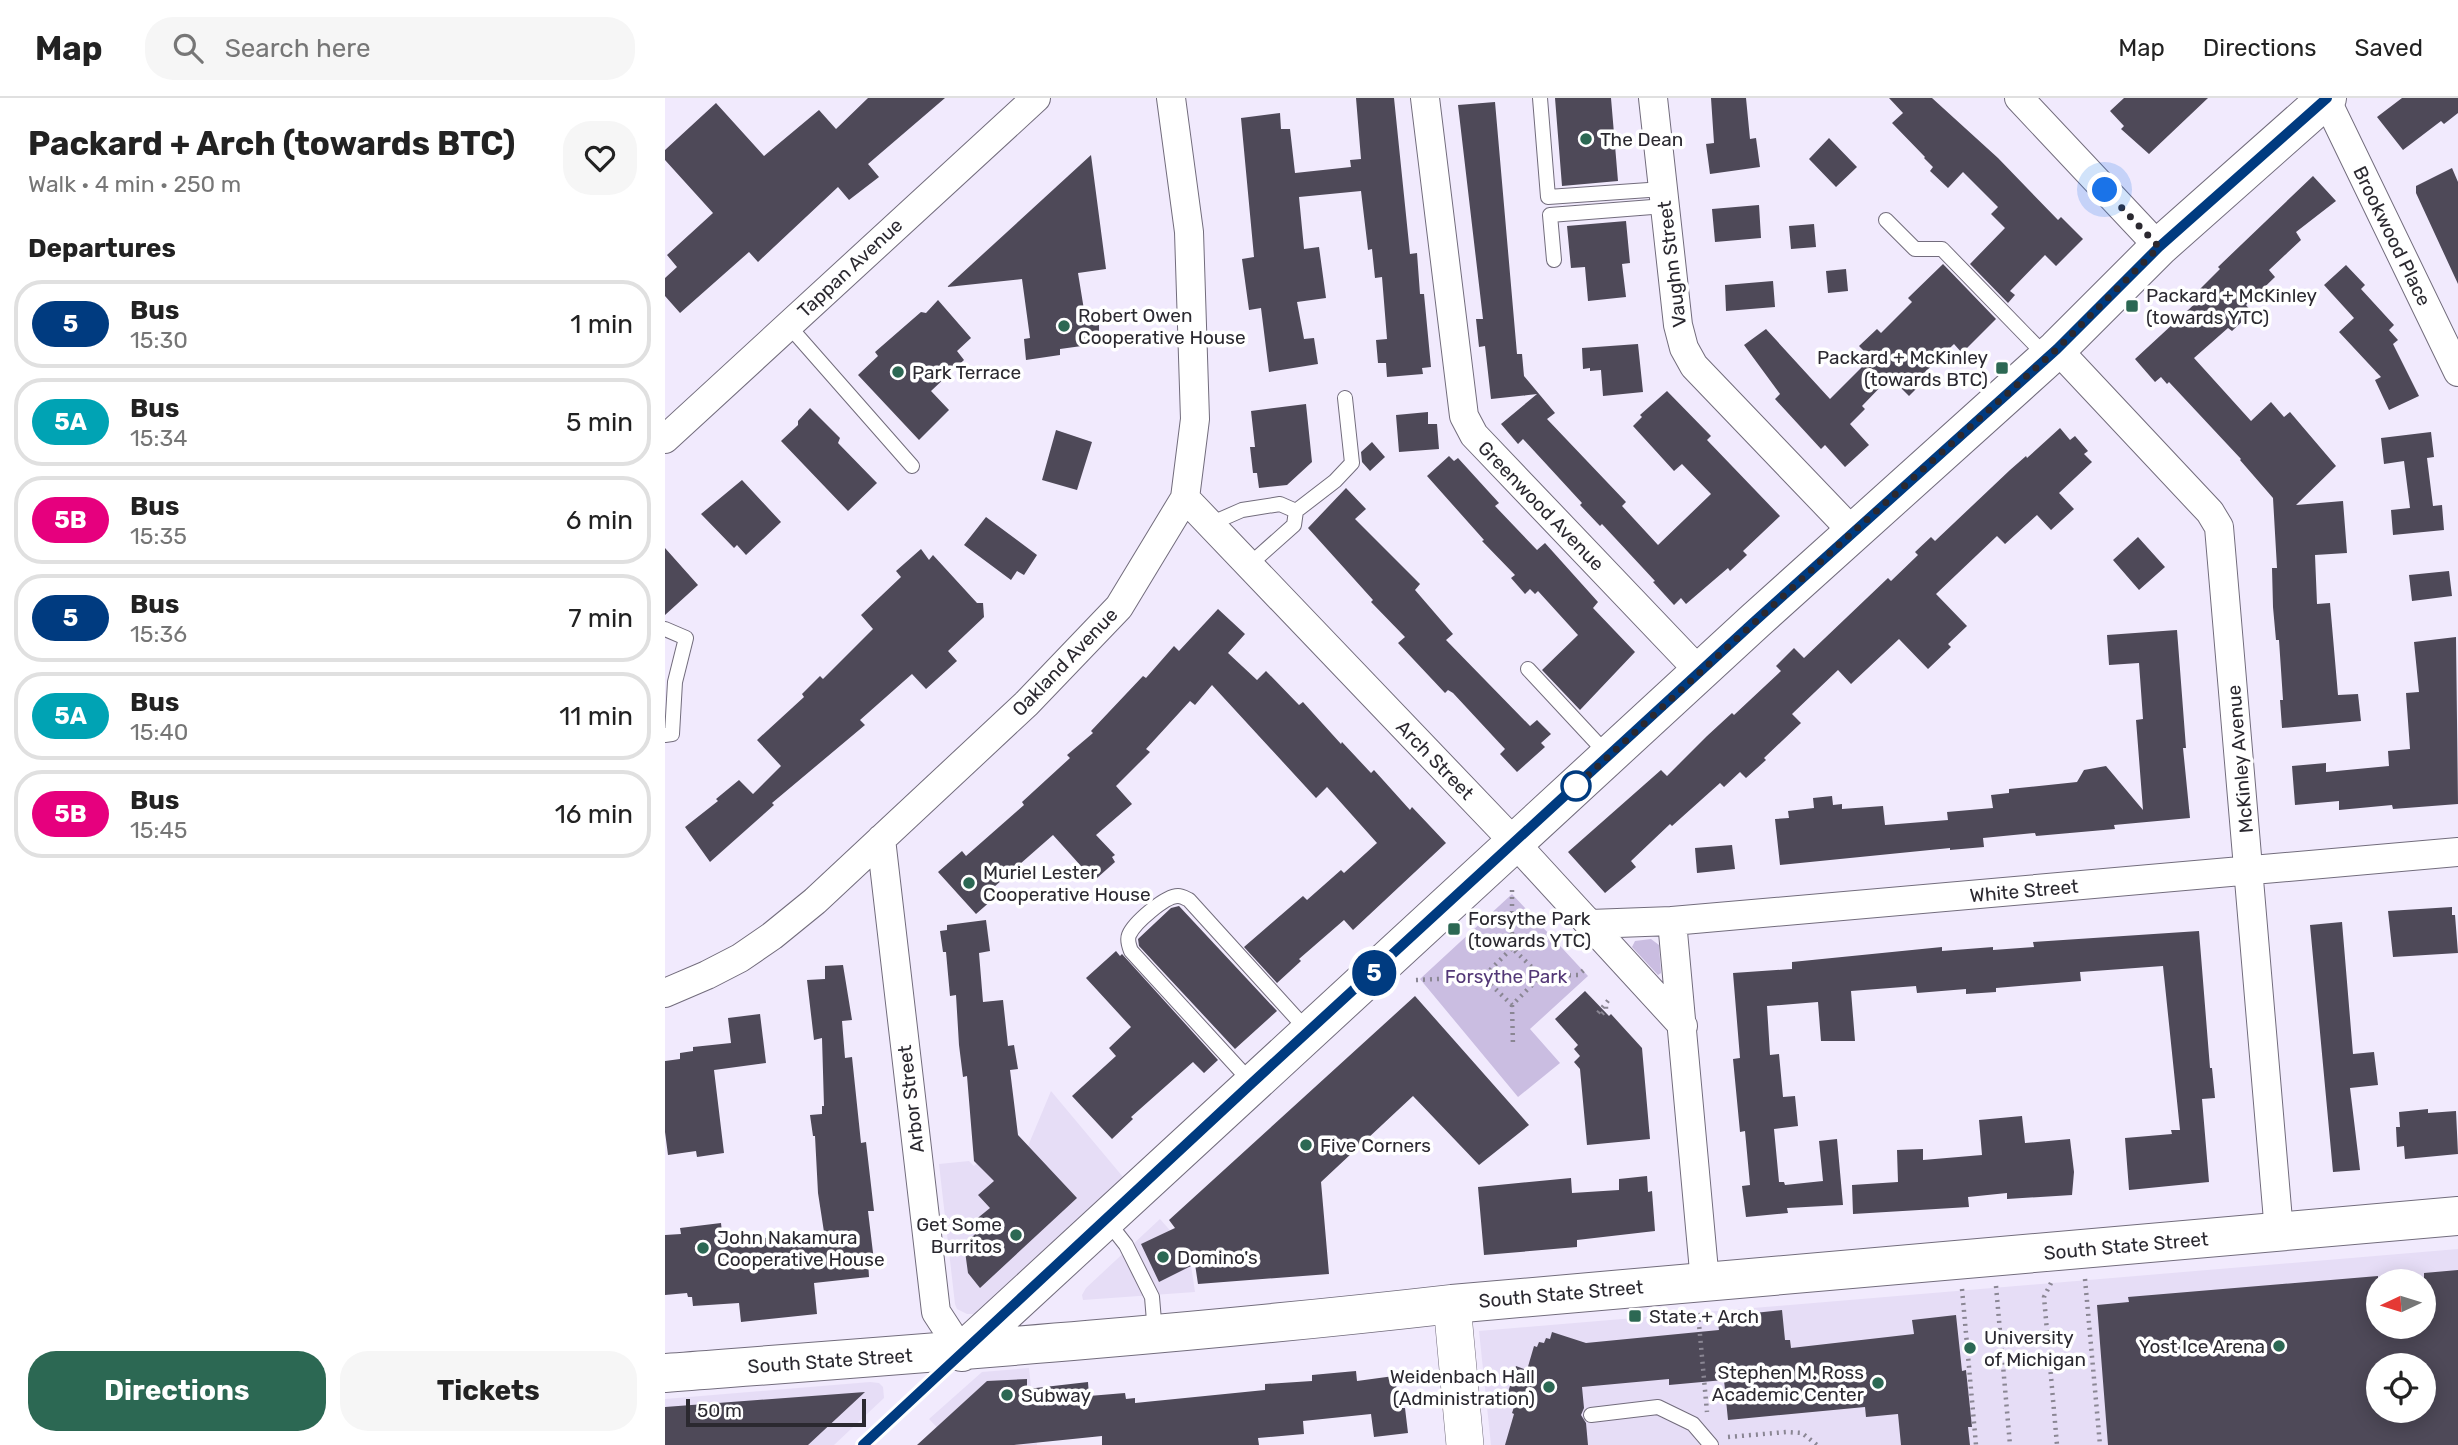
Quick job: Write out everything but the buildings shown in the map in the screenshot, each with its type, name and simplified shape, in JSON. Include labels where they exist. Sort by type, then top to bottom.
[{"type":"main road","points":[[962,1352],[1700,672],[2052,354],[2159,247],[2327,98]]},
{"type":"main road","name":"South State Street","points":[[665,1373],[962,1352],[1452,1304],[1701,1296],[2279,1232],[2458,1216]]},
{"type":"street","name":"Tappan Avenue","points":[[665,439],[1036,98]]},
{"type":"street","name":"Oakland Avenue","points":[[665,993],[718,970],[772,936],[815,901],[1026,704],[1119,607],[1185,498],[1195,419],[1189,232],[1171,98]]},
{"type":"street","name":"Greenwood Avenue","points":[[1425,98],[1464,416],[1474,435],[1700,672]]},
{"type":"street","name":"Vaughn Street","points":[[1653,98],[1678,325],[1684,348],[1694,366],[1853,532]]},
{"type":"street","points":[[2019,98],[2159,247]]},
{"type":"street","name":"Brookwood Place","points":[[2327,98],[2458,372]]},
{"type":"street","name":"McKinley Avenue","points":[[2052,354],[2210,512],[2219,527],[2279,1232]]},
{"type":"street","name":"Arch Street","points":[[1185,498],[1515,843],[1683,1026]]},
{"type":"street","name":"Arbor Street","points":[[880,839],[936,1312],[962,1352]]},
{"type":"street","name":"White Street","points":[[1590,924],[1672,920],[2458,852]]},
{"type":"street","points":[[1672,920],[1683,1026],[1701,1296]]},
{"type":"street","points":[[1452,1304],[1465,1445]]},
{"type":"lane","points":[[1540,98],[1548,197],[1664,197]]},
{"type":"lane","points":[[1554,260],[1550,215],[1664,197]]},
{"type":"lane","points":[[1886,220],[1915,248],[1943,249],[2052,354]]},
{"type":"lane","points":[[788,325],[912,466]]},
{"type":"lane","points":[[1249,565],[1294,525],[1296,511],[1335,481],[1352,463],[1345,398]]},
{"type":"lane","points":[[1210,524],[1242,510],[1280,504],[1296,511]]},
{"type":"lane","points":[[665,629],[686,638],[670,682],[672,734],[665,735]]},
{"type":"lane","points":[[1528,668],[1609,756]]},
{"type":"lane","points":[[1252,1083],[1131,951],[1128,936],[1136,924],[1165,899],[1178,896],[1189,900],[1309,1032]]},
{"type":"lane","points":[[1106,1219],[1126,1245],[1152,1297],[1155,1334]]},
{"type":"lane","points":[[1591,1415],[1658,1407],[1693,1424],[1717,1441]]},
{"type":"path","points":[[1416,979],[1483,977],[1512,948],[1512,890]]},
{"type":"path","points":[[1512,948],[1541,976]]},
{"type":"path","points":[[1512,1005],[1541,976],[1578,975],[1585,969]]},
{"type":"path","points":[[1483,977],[1512,1005],[1513,1046]]},
{"type":"path","points":[[1600,1014],[1605,1002],[1611,997]]},
{"type":"path","points":[[2085,1278],[2100,1445]]},
{"type":"path","points":[[2054,1281],[2046,1289],[2044,1297],[2057,1445]]},
{"type":"path","points":[[1996,1286],[2010,1445]]},
{"type":"path","points":[[1962,1288],[1976,1445]]},
{"type":"path","points":[[1701,1296],[1708,1419]]},
{"type":"path","points":[[1717,1441],[1802,1433],[1817,1445]]},
{"type":"shaded area","points":[[1051,1091],[1123,1177],[977,1314],[967,1314],[957,1309],[955,1304],[939,1164],[969,1161],[974,1166],[981,1159],[1028,1146]]},
{"type":"shaded area","points":[[1160,1219],[1189,1252],[1195,1292],[1083,1300],[1082,1295],[1086,1288]]},
{"type":"shaded area","name":"University of Michigan","points":[[2458,1249],[2458,1445],[1491,1445],[1479,1331]]},
{"type":"shaded area","points":[[1029,1368],[1037,1445],[954,1445],[929,1419],[982,1372]]},
{"type":"shaded area","points":[[879,1383],[883,1387],[884,1398],[834,1445],[665,1445],[665,1399]]},
{"type":"green space","name":"Forsythe Park","points":[[1512,894],[1588,976],[1530,1029],[1560,1063],[1518,1097],[1420,979]]},
{"type":"green space","points":[[1651,939],[1659,945],[1661,973],[1658,975],[1632,947],[1635,941]]},
{"type":"bus line","name":"5","points":[[863,1445],[1755,621],[2057,349],[2159,247],[2327,98]]},
{"type":"place","name":"The Dean","points":[[1586,139]]},
{"type":"place","name":"Packard + McKinley (towards YTC)","points":[[2132,306]]},
{"type":"place","name":"Robert Owen Cooperative House","points":[[1064,326]]},
{"type":"place","name":"Packard + McKinley (towards BTC)","points":[[2002,368]]},
{"type":"place","name":"Park Terrace","points":[[898,372]]},
{"type":"place","name":"Muriel Lester Cooperative House","points":[[969,883]]},
{"type":"place","name":"Forsythe Park (towards YTC)","points":[[1454,929]]},
{"type":"place","name":"Five Corners","points":[[1306,1145]]},
{"type":"place","name":"Get Some Burritos","points":[[1016,1235]]},
{"type":"place","name":"John Nakamura Cooperative House","points":[[703,1248]]},
{"type":"place","name":"Domino's","points":[[1163,1257]]},
{"type":"place","name":"State + Arch","points":[[1635,1316]]},
{"type":"place","name":"Yost Ice Arena","points":[[2279,1346]]},
{"type":"place","name":"University of Michigan","points":[[1970,1348]]},
{"type":"place","name":"Stephen M. Ross Academic Center","points":[[1878,1383]]},
{"type":"place","name":"Weidenbach Hall (Administration)","points":[[1549,1387]]},
{"type":"place","name":"Subway","points":[[1007,1395]]},
{"type":"route","points":[[1576,786],[1573,789],[2057,349],[2159,247],[2105,190]]}]
